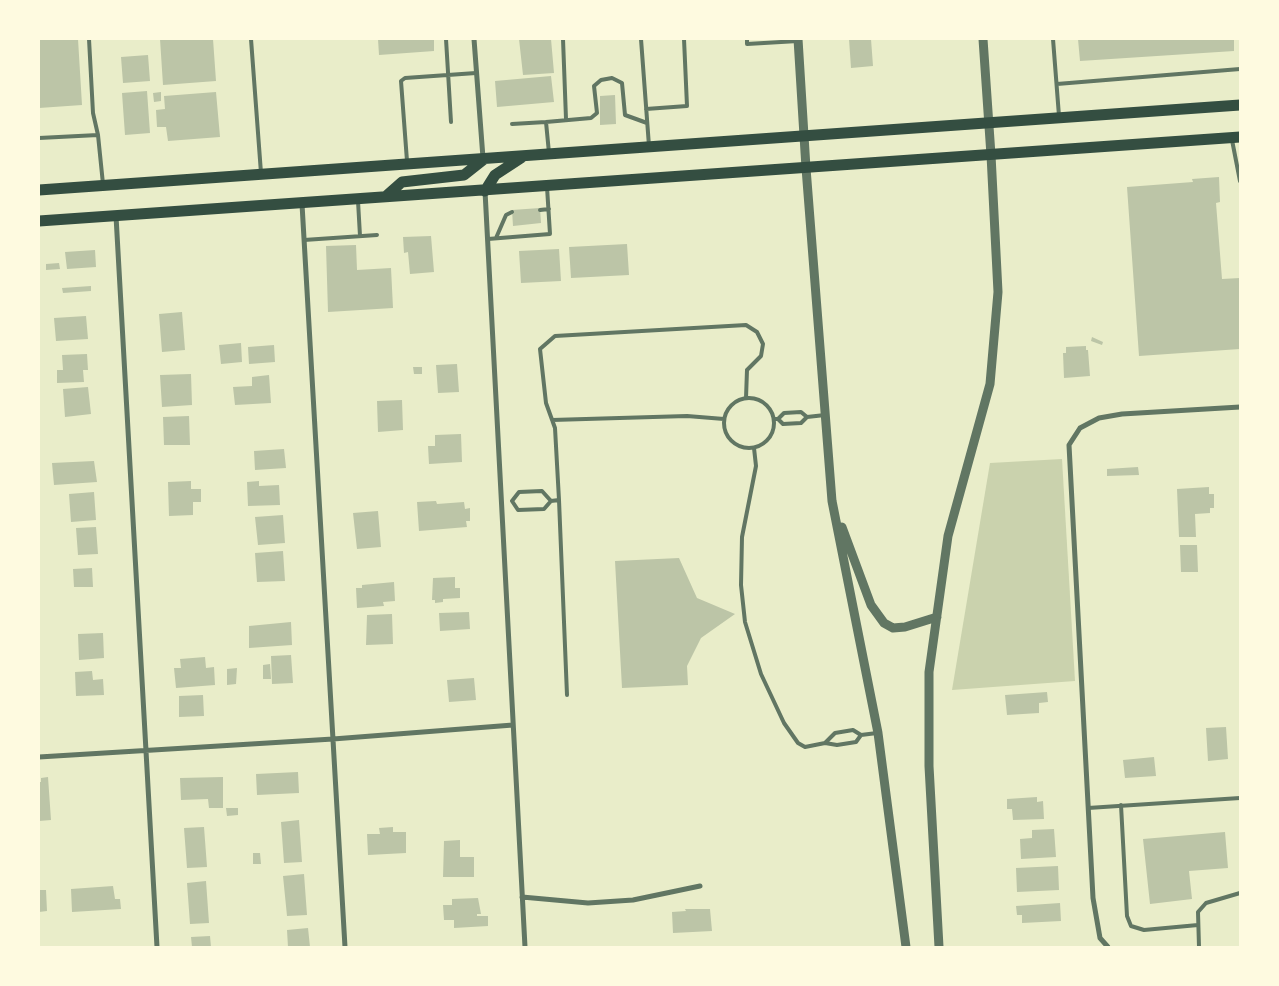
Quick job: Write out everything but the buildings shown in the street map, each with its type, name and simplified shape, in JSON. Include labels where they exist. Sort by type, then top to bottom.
[{"type":"main road","points":[[39,190],[261,176],[1240,105]]},
{"type":"main road","points":[[39,221],[1236,138]]},
{"type":"main road","points":[[485,191],[495,174],[523,157]]},
{"type":"main road","points":[[385,197],[402,182],[464,175],[483,160]]},
{"type":"street","points":[[474,39],[483,160]]},
{"type":"street","points":[[939,947],[929,757],[929,672],[948,536],[990,384],[998,292],[983,39]]},
{"type":"street","points":[[798,40],[832,501],[878,733],[906,947]]},
{"type":"street","points":[[485,191],[525,947]]},
{"type":"street","points":[[302,204],[345,947]]},
{"type":"street","points":[[116,216],[157,947]]},
{"type":"street","points":[[1108,947],[1100,938],[1096,920],[1088,808],[1069,445],[1080,428],[1099,418],[1122,414],[1240,407]]},
{"type":"street","points":[[832,501],[871,605],[884,623],[893,628],[905,627],[937,617]]},
{"type":"street","points":[[39,757],[333,739],[513,725]]},
{"type":"street","points":[[522,897],[588,903],[633,900],[700,886]]},
{"type":"lane","points":[[89,39],[93,113],[98,135],[103,186]]},
{"type":"lane","points":[[252,39],[261,176]]},
{"type":"lane","points":[[446,39],[451,122]]},
{"type":"lane","points":[[563,39],[566,119]]},
{"type":"lane","points":[[641,39],[649,148]]},
{"type":"lane","points":[[646,109],[687,106],[684,39]]},
{"type":"lane","points":[[747,39],[747,44],[798,40]]},
{"type":"lane","points":[[1053,39],[1059,118]]},
{"type":"lane","points":[[1057,84],[1240,69]]},
{"type":"lane","points":[[408,165],[401,81],[405,78],[476,73]]},
{"type":"lane","points":[[512,124],[591,118],[597,113],[594,86],[601,80],[612,78],[622,83],[625,115],[647,123]]},
{"type":"lane","points":[[546,122],[550,155]]},
{"type":"lane","points":[[39,138],[98,135]]},
{"type":"lane","points":[[1236,138],[1240,181]]},
{"type":"lane","points":[[488,239],[550,234],[547,186]]},
{"type":"lane","points":[[358,200],[360,236]]},
{"type":"lane","points":[[540,210],[549,209]]},
{"type":"lane","points":[[496,238],[506,214],[512,212]]},
{"type":"lane","points":[[304,240],[377,235]]},
{"type":"lane","points":[[567,695],[555,428],[546,403],[540,349],[555,336],[746,325],[757,332],[763,344],[761,356],[747,370],[746,398]]},
{"type":"lane","points":[[807,417],[801,412],[784,414],[776,419],[773,433],[768,440],[754,448],[746,449],[731,442],[726,435],[724,419],[731,405],[746,398],[763,402],[770,408],[776,419],[783,424],[801,423],[807,417],[825,415]]},
{"type":"lane","points":[[552,420],[678,416],[724,419]]},
{"type":"lane","points":[[754,448],[756,466],[742,537],[741,585],[745,622],[760,674],[784,723],[798,743],[805,747],[825,742],[835,733],[853,730],[861,735],[878,733]]},
{"type":"lane","points":[[512,502],[519,492],[542,491],[551,500],[559,500]]},
{"type":"lane","points":[[512,502],[518,510],[544,509],[551,500]]},
{"type":"lane","points":[[501,502],[512,502]]},
{"type":"lane","points":[[825,742],[837,745],[856,742],[861,735]]},
{"type":"lane","points":[[1088,808],[1240,798]]},
{"type":"lane","points":[[1121,805],[1127,916],[1131,926],[1144,930],[1198,926]]},
{"type":"lane","points":[[1199,947],[1198,912],[1206,903],[1240,894]]},
{"type":"green space","points":[[1062,459],[1075,681],[952,690],[990,463]]}]
